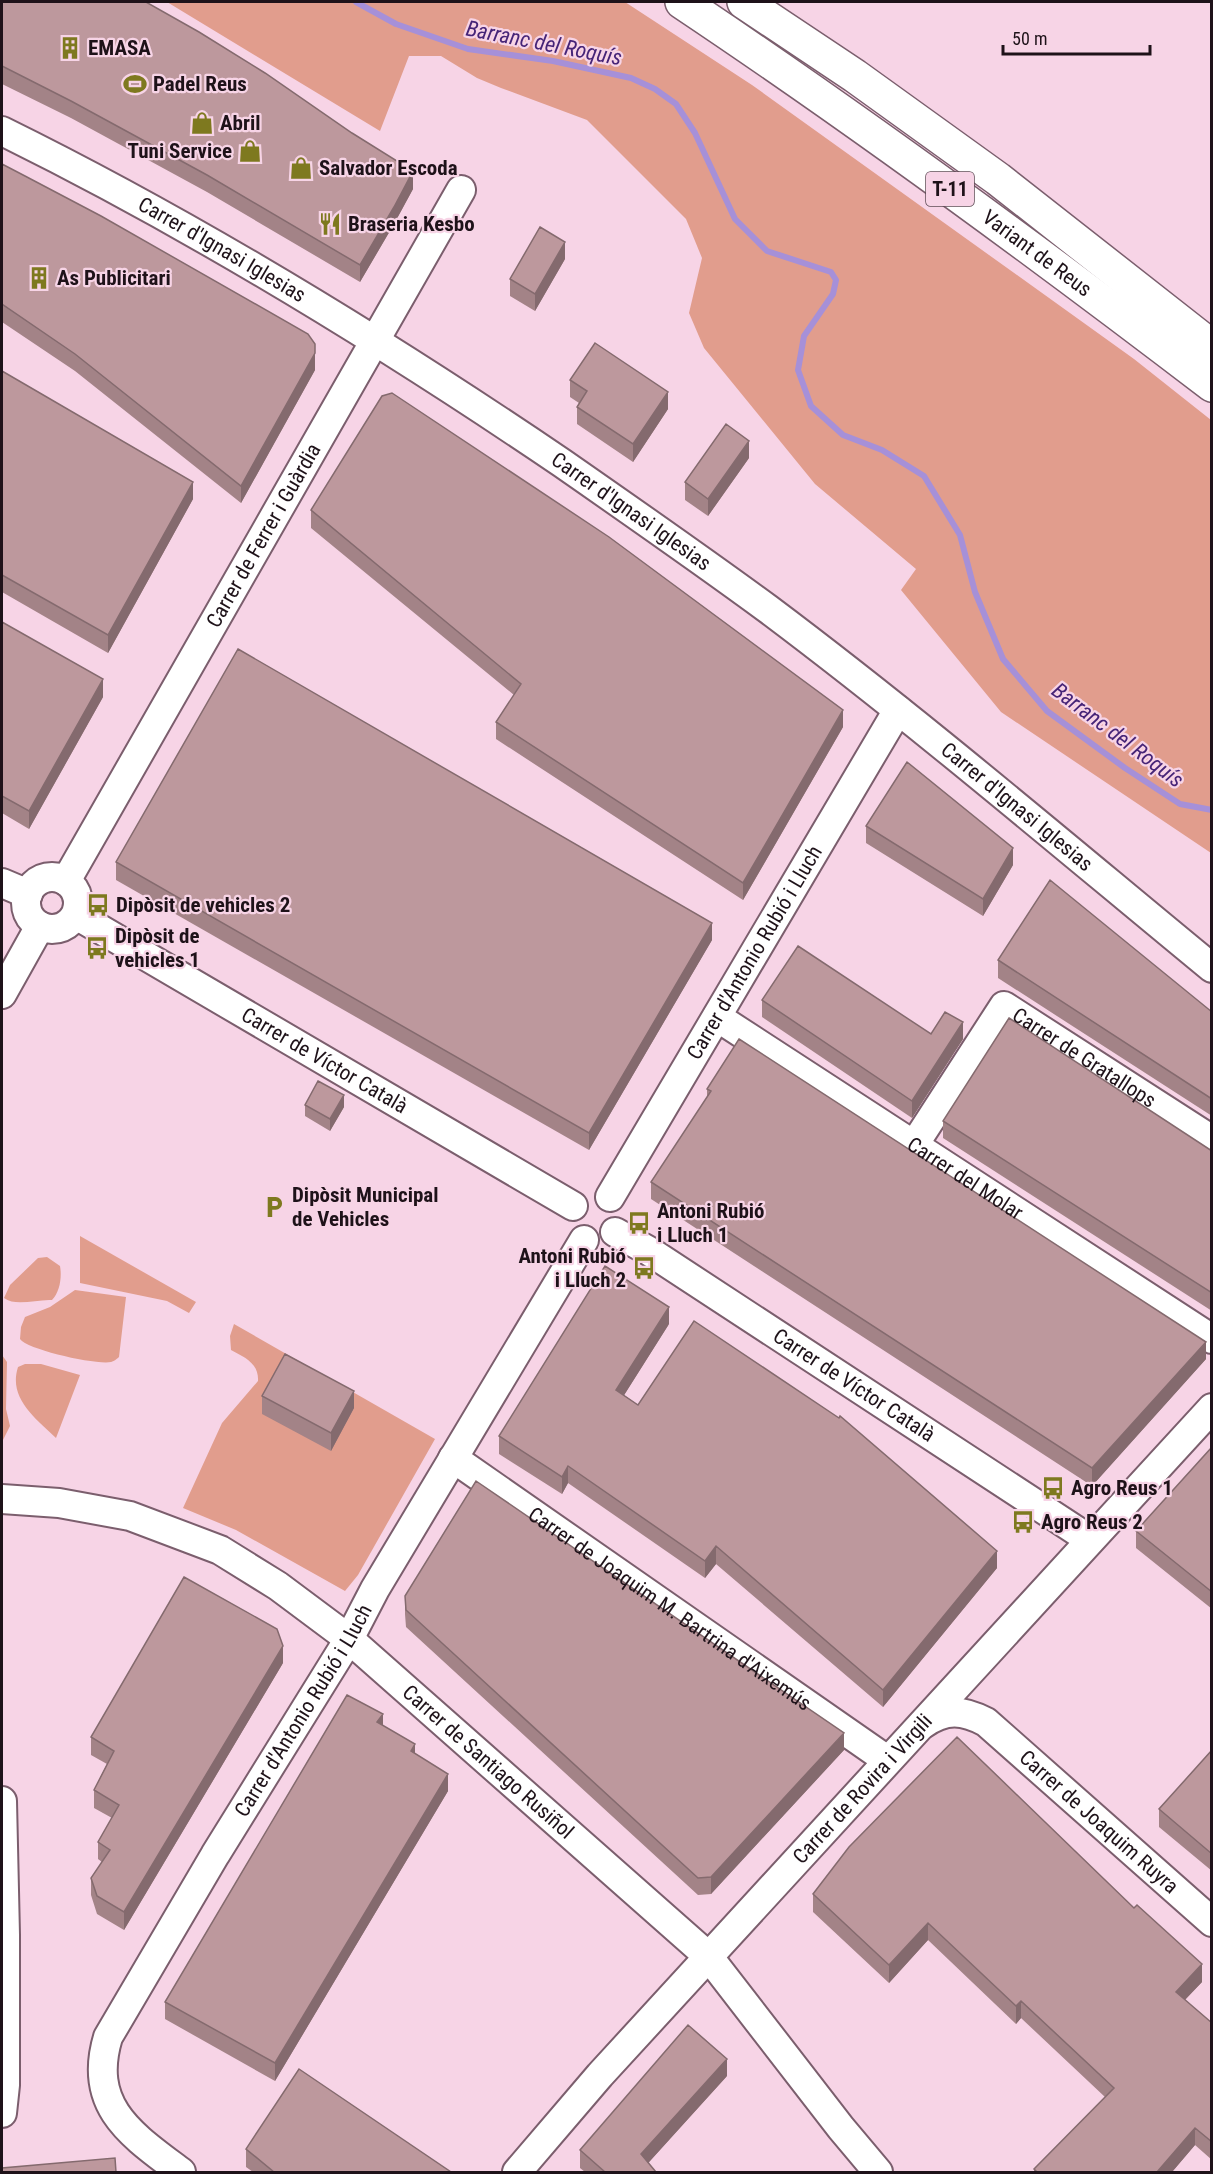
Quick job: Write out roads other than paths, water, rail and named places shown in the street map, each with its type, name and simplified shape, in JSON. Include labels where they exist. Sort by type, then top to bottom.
[{"type":"highway","points":[[662,2],[789,73]]},
{"type":"highway","name":"Variant de Reus","points":[[682,2],[789,73],[1031,247],[1212,385]]},
{"type":"highway","name":"Variant de Reus","points":[[744,2],[855,76],[998,178],[1212,347]]},
{"type":"highway","points":[[770,2],[855,76]]},
{"type":"street","name":"Carrer d'Ignasi Iglesias","points":[[2,131],[135,200],[377,340],[632,511],[766,608],[898,710],[1212,968]]},
{"type":"street","name":"Carrer de Ferrer i Guàrdia","points":[[66,881],[461,190]]},
{"type":"street","name":"Carrer d'Antonio Rubió i Lluch","points":[[610,1197],[898,710]]},
{"type":"street","points":[[55,877],[66,881],[78,896],[76,915],[69,924],[62,928],[51,930],[40,926],[31,919],[26,909],[28,894],[34,884],[44,878],[55,877]]},
{"type":"street","points":[[2,883],[28,894]]},
{"type":"street","name":"Carrer de Víctor Català","points":[[76,915],[573,1206]]},
{"type":"street","points":[[2,994],[40,926]]},
{"type":"street","name":"Carrer de Gratallops","points":[[914,1145],[1004,1006],[1212,1140]]},
{"type":"street","name":"Carrer del Molar","points":[[717,1017],[1212,1339]]},
{"type":"street","points":[[592,1193],[610,1197],[618,1206],[620,1214],[619,1225],[615,1232],[603,1241],[584,1240],[572,1225],[570,1217],[573,1206],[581,1197],[592,1193]]},
{"type":"street","name":"Carrer de Víctor Català","points":[[615,1232],[649,1251],[1089,1539]]},
{"type":"street","name":"Carrer d'Antonio Rubió i Lluch","points":[[181,2172],[141,2142],[111,2109],[106,2098],[102,2067],[106,2044],[115,2024],[215,1856],[349,1639],[375,1589],[584,1240]]},
{"type":"street","name":"Carrer de Rovira i Virgili","points":[[517,2172],[600,2075],[708,1956],[1089,1539],[1212,1408]]},
{"type":"street","name":"Carrer de Joaquim M. Bartrina d'Aixemús","points":[[453,1458],[887,1760]]},
{"type":"street","name":"Carrer de Santiago Rusiñol","points":[[2,1499],[59,1503],[130,1516],[220,1550],[278,1586],[349,1639],[708,1956],[841,2128],[878,2172]]},
{"type":"street","points":[[986,1722],[980,1704],[979,1688],[980,1673],[987,1651]]},
{"type":"street","name":"Carrer de Joaquim Ruyra","points":[[914,1731],[941,1714],[956,1712],[969,1713],[986,1722],[1212,1923]]},
{"type":"street","points":[[2,1801],[5,2085],[2,2112]]},
{"type":"waterway","name":"Barranc del Roquís","points":[[356,2],[396,24],[468,49],[553,61],[631,78],[655,89],[676,104],[695,133],[735,219],[767,251],[831,272],[836,280],[833,294],[804,336],[798,370],[811,406],[843,435],[882,450],[924,476],[960,535],[975,592],[1003,659],[1047,711],[1125,768],[1180,804],[1212,810]]},
{"type":"place","name":"EMASA","points":[[70,48]]},
{"type":"place","name":"Padel Reus","points":[[135,84]]},
{"type":"place","name":"Abril","points":[[202,123]]},
{"type":"place","name":"Tuni Service","points":[[250,151]]},
{"type":"place","name":"Salvador Escoda","points":[[301,168]]},
{"type":"place","name":"Braseria Kesbo","points":[[330,224]]},
{"type":"place","name":"As Publicitari","points":[[39,278]]},
{"type":"place","name":"Dipòsit de vehicles 2","points":[[98,905]]},
{"type":"place","name":"Dipòsit de vehicles 1","points":[[97,948]]},
{"type":"place","name":"Dipòsit Municipal de Vehicles","points":[[274,1207]]},
{"type":"place","name":"Antoni Rubió i Lluch 1","points":[[639,1223]]},
{"type":"place","name":"Antoni Rubió i Lluch 2","points":[[644,1268]]},
{"type":"place","name":"Agro Reus 1","points":[[1053,1488]]},
{"type":"place","name":"Agro Reus 2","points":[[1023,1522]]}]
